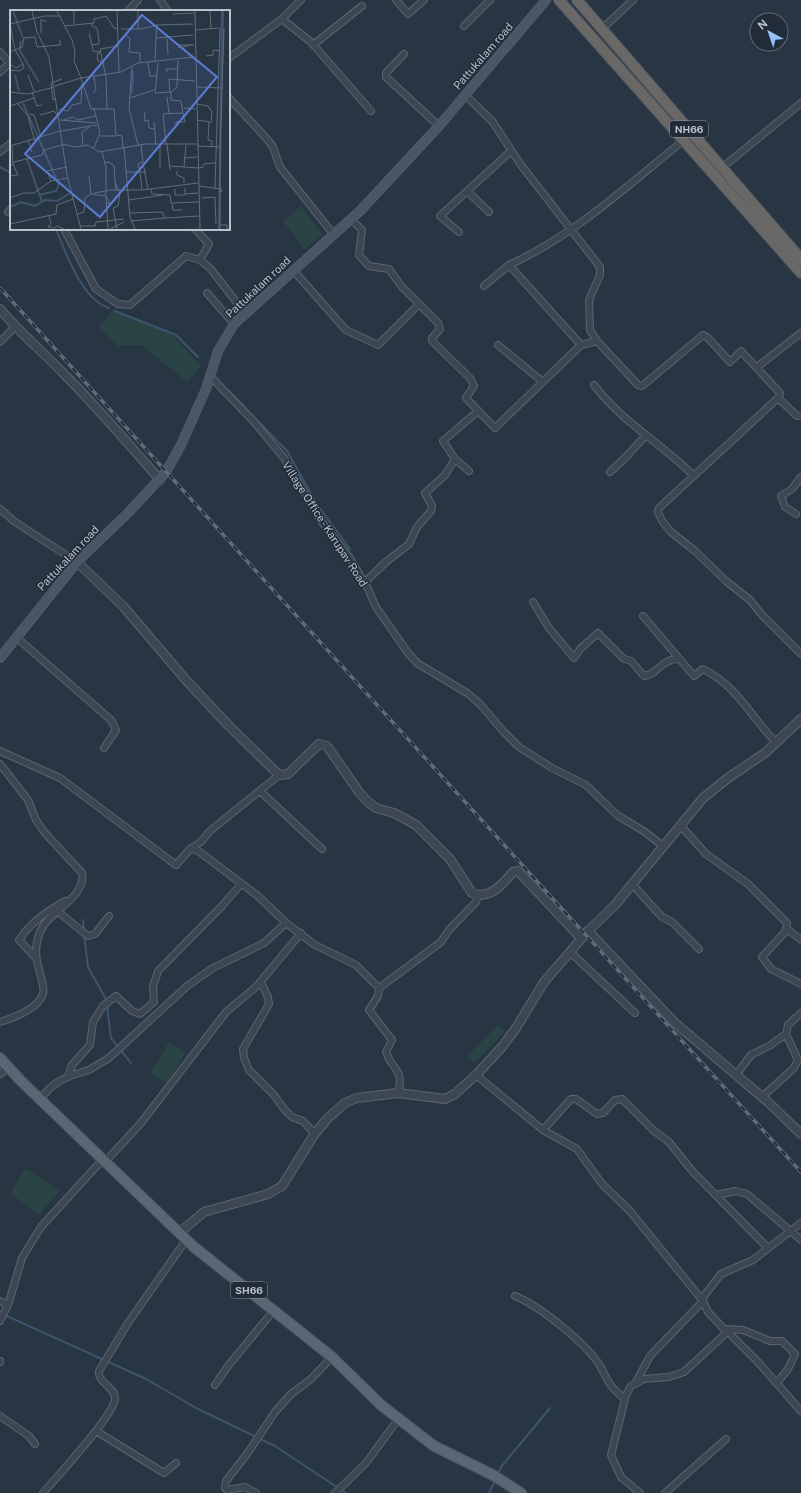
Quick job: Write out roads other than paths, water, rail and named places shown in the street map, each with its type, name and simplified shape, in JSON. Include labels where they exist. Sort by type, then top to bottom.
[{"type":"highway","points":[[559,0],[801,272]]},
{"type":"highway","name":"NH66","points":[[577,0],[801,258]]},
{"type":"main road","name":"Pattukalam road","points":[[0,658],[77,562],[160,480],[181,446],[206,389],[218,351],[234,324],[351,219],[439,126],[546,0]]},
{"type":"main road","name":"SH66","points":[[0,1058],[40,1099],[183,1236],[332,1357],[380,1405],[434,1446],[493,1475],[521,1493]]},
{"type":"street","points":[[129,10],[138,0]]},
{"type":"street","points":[[160,0],[167,10]]},
{"type":"street","points":[[230,57],[282,20],[301,0]]},
{"type":"street","points":[[396,0],[408,14],[424,0]]},
{"type":"street","points":[[464,26],[490,0]]},
{"type":"street","points":[[602,28],[633,0]]},
{"type":"street","points":[[313,45],[362,6]]},
{"type":"street","points":[[282,20],[313,45],[371,111]]},
{"type":"street","points":[[0,52],[10,64],[0,72]]},
{"type":"street","points":[[404,54],[386,73],[386,77],[439,126]]},
{"type":"street","points":[[466,95],[492,121],[511,151],[601,271],[589,300],[590,330],[596,341],[640,386],[648,382],[702,335],[708,338],[730,362],[741,351],[780,392],[779,398],[660,508],[658,515],[662,521],[726,581],[750,600],[762,615],[801,654]]},
{"type":"street","points":[[230,99],[267,139],[273,147],[280,167],[334,235]]},
{"type":"street","points":[[723,167],[801,102]]},
{"type":"street","points":[[484,286],[509,265],[536,252],[601,209],[684,140]]},
{"type":"street","points":[[0,152],[10,144]]},
{"type":"street","points":[[459,232],[440,216],[511,151]]},
{"type":"street","points":[[467,190],[489,212]]},
{"type":"street","points":[[351,219],[362,230],[359,255],[370,266],[388,269],[438,323],[440,329],[432,338],[432,341],[474,384],[466,398],[495,428],[581,345],[596,341]]},
{"type":"street","points":[[65,230],[96,288],[118,304],[130,305],[186,256],[200,260],[210,268],[245,313]]},
{"type":"street","points":[[196,230],[209,244],[200,260]]},
{"type":"street","points":[[509,265],[581,345]]},
{"type":"street","points":[[293,270],[346,330],[378,345],[419,304]]},
{"type":"street","points":[[207,293],[234,324]]},
{"type":"street","points":[[0,309],[15,327],[64,373],[160,480]]},
{"type":"street","points":[[0,342],[15,327]]},
{"type":"street","points":[[757,367],[801,333]]},
{"type":"street","points":[[498,345],[543,382]]},
{"type":"street","name":"Village Office - Karupav Road","points":[[210,376],[276,448],[322,521],[350,558],[376,607],[408,653],[417,663],[467,693],[480,704],[502,730],[525,751],[552,768],[586,786],[617,815],[645,832],[663,846]]},
{"type":"street","points":[[594,385],[600,394],[694,476]]},
{"type":"street","points":[[779,398],[797,416],[801,416]]},
{"type":"street","points":[[469,471],[455,459],[443,441],[478,411]]},
{"type":"street","points":[[610,472],[626,458],[646,435]]},
{"type":"street","points":[[364,583],[387,561],[409,544],[417,527],[431,511],[432,506],[426,493],[445,475],[455,459]]},
{"type":"street","points":[[796,514],[785,507],[781,496],[792,489],[801,477]]},
{"type":"street","points":[[0,509],[15,522],[77,562],[123,606],[185,679],[228,725],[279,775]]},
{"type":"street","points":[[533,602],[549,628],[574,658],[581,648],[598,633],[624,659],[632,662],[644,676],[650,675],[670,659],[679,659]]},
{"type":"street","points":[[643,616],[694,676],[703,669],[723,680],[744,702],[777,743]]},
{"type":"street","points":[[16,637],[111,720],[116,730],[104,748]]},
{"type":"street","points":[[43,1493],[96,1431],[115,1401],[115,1395],[111,1389],[100,1379],[98,1375],[99,1371],[183,1236],[204,1212],[274,1192],[288,1178],[315,1134],[327,1119],[345,1103],[357,1098],[398,1093],[445,1099],[455,1094],[476,1075],[502,1047],[516,1028],[544,982],[588,931],[615,905],[703,798],[777,743],[800,722]]},
{"type":"street","points":[[0,751],[60,778],[176,865],[190,849],[201,842],[210,831],[279,775],[288,774],[319,744],[327,746],[351,782],[368,802],[376,808],[394,814],[416,825],[450,859],[472,893],[478,896],[488,895],[513,872],[518,871],[582,938]]},
{"type":"street","points":[[0,764],[28,800],[36,820],[45,833],[82,873],[83,877],[73,897],[28,927],[19,940],[36,958]]},
{"type":"street","points":[[260,791],[322,849]]},
{"type":"street","points":[[681,826],[706,854],[748,884],[787,923],[786,928],[762,957],[771,969],[801,984]]},
{"type":"street","points":[[190,849],[197,850],[258,896],[286,923],[316,945],[356,965],[379,988],[380,992],[369,1010],[392,1040],[386,1052],[401,1075],[401,1083],[398,1093]]},
{"type":"street","points":[[68,1077],[72,1065],[90,1045],[93,1022],[103,1006],[116,996],[132,1011],[140,1014],[154,1002],[154,987],[158,971],[221,907],[241,884]]},
{"type":"street","points":[[632,884],[662,917],[672,922],[699,949]]},
{"type":"street","points":[[379,988],[441,942],[449,930],[476,902],[478,896]]},
{"type":"street","points":[[56,909],[88,936],[96,934],[109,916]]},
{"type":"street","points":[[0,1022],[26,1012],[43,996],[44,989],[36,958],[37,942],[42,929],[56,909]]},
{"type":"street","points":[[40,1099],[50,1088],[68,1077],[88,1070],[115,1053],[187,986],[213,968],[264,943],[286,923]]},
{"type":"street","points":[[786,928],[801,940]]},
{"type":"street","points":[[588,931],[674,1022],[762,1097],[801,1134]]},
{"type":"street","points":[[0,1321],[8,1305],[22,1258],[41,1227],[141,1122],[226,1012],[261,982],[301,933]]},
{"type":"street","points":[[570,952],[635,1013]]},
{"type":"street","points":[[261,982],[268,997],[269,1004],[243,1049],[244,1058],[250,1070],[274,1094],[284,1109],[292,1117],[303,1121],[315,1134]]},
{"type":"street","points":[[762,1097],[794,1068],[798,1060],[786,1034],[788,1025],[801,1013]]},
{"type":"street","points":[[736,1075],[752,1055],[769,1046],[786,1034]]},
{"type":"street","points":[[0,1074],[9,1068]]},
{"type":"street","points":[[476,1075],[543,1130],[577,1149],[602,1184],[629,1210],[703,1301],[708,1312],[758,1362],[801,1412]]},
{"type":"street","points":[[543,1130],[570,1099],[576,1099],[597,1114],[603,1113],[615,1100],[622,1100],[653,1130],[669,1142],[693,1172],[768,1248]]},
{"type":"street","points":[[716,1195],[736,1191],[747,1194],[801,1240]]},
{"type":"street","points":[[636,1382],[650,1356],[703,1301],[704,1296],[721,1274],[753,1260],[801,1223]]},
{"type":"street","points":[[515,1296],[530,1304],[578,1340],[599,1364],[612,1389],[624,1398]]},
{"type":"street","points":[[0,1301],[8,1305]]},
{"type":"street","points":[[215,1385],[228,1366],[274,1310]]},
{"type":"street","points":[[640,1493],[620,1477],[611,1455],[624,1398],[631,1386],[636,1382],[644,1379],[669,1377],[684,1372],[724,1335],[726,1331],[725,1329]]},
{"type":"street","points":[[725,1329],[748,1332],[770,1341],[782,1341],[795,1354],[788,1369],[777,1384]]},
{"type":"street","points":[[256,1493],[245,1487],[224,1491],[226,1481],[275,1412],[291,1394],[311,1379],[332,1357]]},
{"type":"street","points":[[0,1416],[29,1436],[35,1444]]},
{"type":"street","points":[[335,1493],[366,1463],[399,1418]]},
{"type":"street","points":[[96,1431],[164,1473],[176,1463]]},
{"type":"street","points":[[666,1493],[726,1439]]},
{"type":"waterway","points":[[0,167],[10,172]]},
{"type":"waterway","points":[[56,230],[70,262],[83,286],[99,303],[109,308]]},
{"type":"waterway","points":[[115,311],[176,335],[198,357]]},
{"type":"waterway","points":[[228,390],[287,451],[318,506],[350,549]]},
{"type":"waterway","points":[[83,920],[84,930]]},
{"type":"waterway","points":[[84,934],[88,967],[107,1001]]},
{"type":"waterway","points":[[107,1005],[111,1038],[131,1063]]},
{"type":"waterway","points":[[0,1313],[146,1379],[196,1408],[275,1446],[346,1493]]},
{"type":"waterway","points":[[498,1474],[501,1467],[550,1408]]},
{"type":"waterway","points":[[489,1493],[495,1481]]},
{"type":"railway","points":[[0,288],[801,1172]]}]
